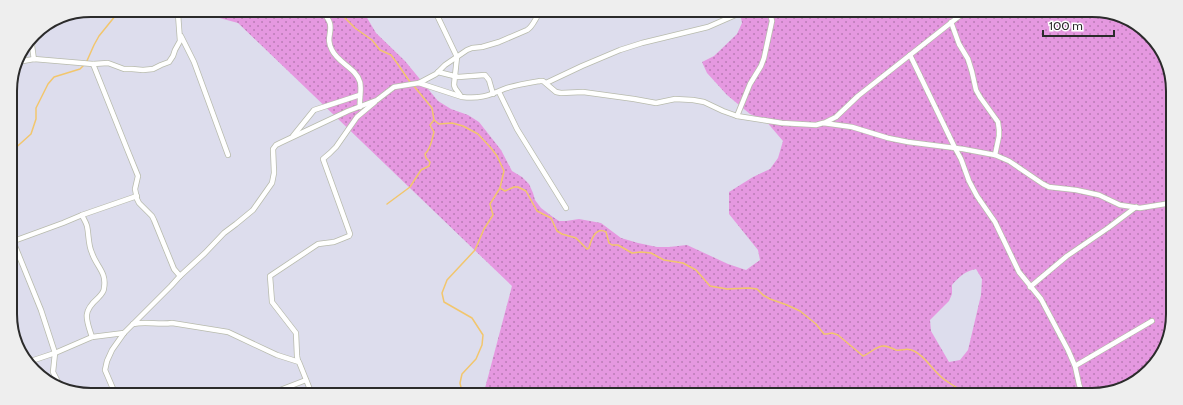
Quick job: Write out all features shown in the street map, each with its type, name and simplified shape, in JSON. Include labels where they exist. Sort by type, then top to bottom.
[{"type":"street","points":[[24,61],[34,59],[93,64],[108,63],[124,69],[153,69],[171,60],[180,41],[178,17]]},
{"type":"street","points":[[327,17],[331,24],[329,40],[331,49],[338,58],[352,70],[360,81],[360,107]]},
{"type":"street","points":[[438,17],[457,57],[454,77],[455,88],[462,97]]},
{"type":"street","points":[[309,388],[296,356],[296,333],[272,302],[270,276],[318,244],[334,242],[349,236],[350,234],[323,159],[336,147],[361,113],[394,88],[419,84],[472,48],[493,44],[531,28],[536,17]]},
{"type":"street","points":[[546,83],[620,50],[708,27],[731,17]]},
{"type":"street","points":[[737,116],[750,84],[764,58],[772,21],[771,17]]},
{"type":"street","points":[[419,84],[462,97],[478,98],[507,88],[543,81],[556,92],[561,93],[583,92],[656,103],[675,99],[700,101],[723,112],[737,116],[795,124],[816,125],[836,117],[858,96],[958,17]]},
{"type":"street","points":[[951,22],[959,44],[968,59],[976,90],[998,122],[999,136],[994,155]]},
{"type":"street","points":[[180,35],[194,62],[228,155]]},
{"type":"street","points":[[32,46],[34,59]]},
{"type":"street","points":[[910,55],[955,148],[962,159],[977,196],[995,222],[1018,272],[1041,299],[1068,350],[1075,366],[1080,388]]},
{"type":"street","points":[[93,64],[138,176],[135,189],[139,203],[152,216],[174,269],[180,276]]},
{"type":"street","points":[[438,72],[454,77],[485,75],[490,80],[493,94]]},
{"type":"street","points":[[498,92],[517,129],[566,208]]},
{"type":"street","points":[[293,137],[314,110],[360,95]]},
{"type":"street","points":[[113,388],[105,370],[112,350],[124,333],[180,276],[224,233],[253,210],[272,183],[274,173],[274,147],[293,137],[377,100]]},
{"type":"street","points":[[822,123],[852,127],[888,138],[908,142],[994,155],[1009,161],[1049,187],[1076,190],[1098,195],[1120,205],[1140,208],[1166,203]]},
{"type":"street","points":[[17,240],[137,196]]},
{"type":"street","points":[[1030,287],[1067,256],[1136,207]]},
{"type":"street","points":[[82,215],[87,226],[91,253],[102,271],[105,282],[104,290],[101,295],[90,305],[88,311],[87,320],[92,336]]},
{"type":"street","points":[[17,254],[41,310],[55,353],[53,369],[56,379]]},
{"type":"street","points":[[1075,366],[1152,321]]},
{"type":"street","points":[[133,324],[141,322],[165,324],[172,323],[228,332],[277,355],[298,361]]},
{"type":"street","points":[[33,360],[55,353],[92,336],[124,333]]},
{"type":"street","points":[[285,388],[306,380]]},
{"type":"shaded area","points":[[216,17],[367,17],[376,33],[405,61],[438,101],[451,109],[468,115],[479,122],[501,150],[512,171],[522,177],[529,184],[535,200],[541,208],[553,217],[559,221],[579,219],[601,223],[621,238],[657,247],[687,245],[728,264],[746,270],[760,260],[758,250],[729,214],[729,192],[753,177],[770,169],[778,158],[783,141],[765,120],[750,114],[727,95],[707,73],[702,62],[714,56],[737,34],[742,23],[741,17],[1101,18],[1125,25],[1141,35],[1148,42],[1162,67],[1165,77],[1166,91],[1165,323],[1162,338],[1148,363],[1141,370],[1116,384],[1097,388],[485,388],[512,286],[238,23]],"holes":[[[976,269],[982,279],[981,295],[968,350],[960,360],[949,362],[931,331],[930,320],[949,301],[952,294],[952,285],[957,279],[969,271]]]},
{"type":"waterway","points":[[17,147],[31,134],[36,119],[36,108],[48,84],[54,77],[80,69],[86,63],[99,36],[114,17]]},
{"type":"waterway","points":[[344,17],[355,28],[372,40],[380,50],[391,55],[410,82]]},
{"type":"waterway","points":[[413,85],[432,108],[434,120],[439,124],[452,123],[463,126],[478,134],[497,156],[504,171],[500,188],[490,204],[493,215],[484,229],[475,250],[447,280],[442,293],[444,302],[472,318],[483,335],[482,345],[476,359],[462,374],[460,383],[461,388]]},
{"type":"waterway","points":[[387,204],[410,187],[421,170],[429,166],[430,162],[426,158],[425,154],[432,141],[434,132],[430,125],[434,120]]},
{"type":"waterway","points":[[500,188],[505,191],[518,187],[526,191],[537,211],[551,218],[557,231],[576,238],[587,249],[589,248],[591,241],[597,232],[606,232],[609,243],[612,245],[618,245],[632,253],[651,253],[664,260],[683,263],[696,270],[710,286],[727,289],[757,289],[770,299],[800,311],[816,324],[824,334],[832,333],[838,335],[863,356],[881,346],[896,350],[912,350],[923,357],[943,379],[957,388]]}]
